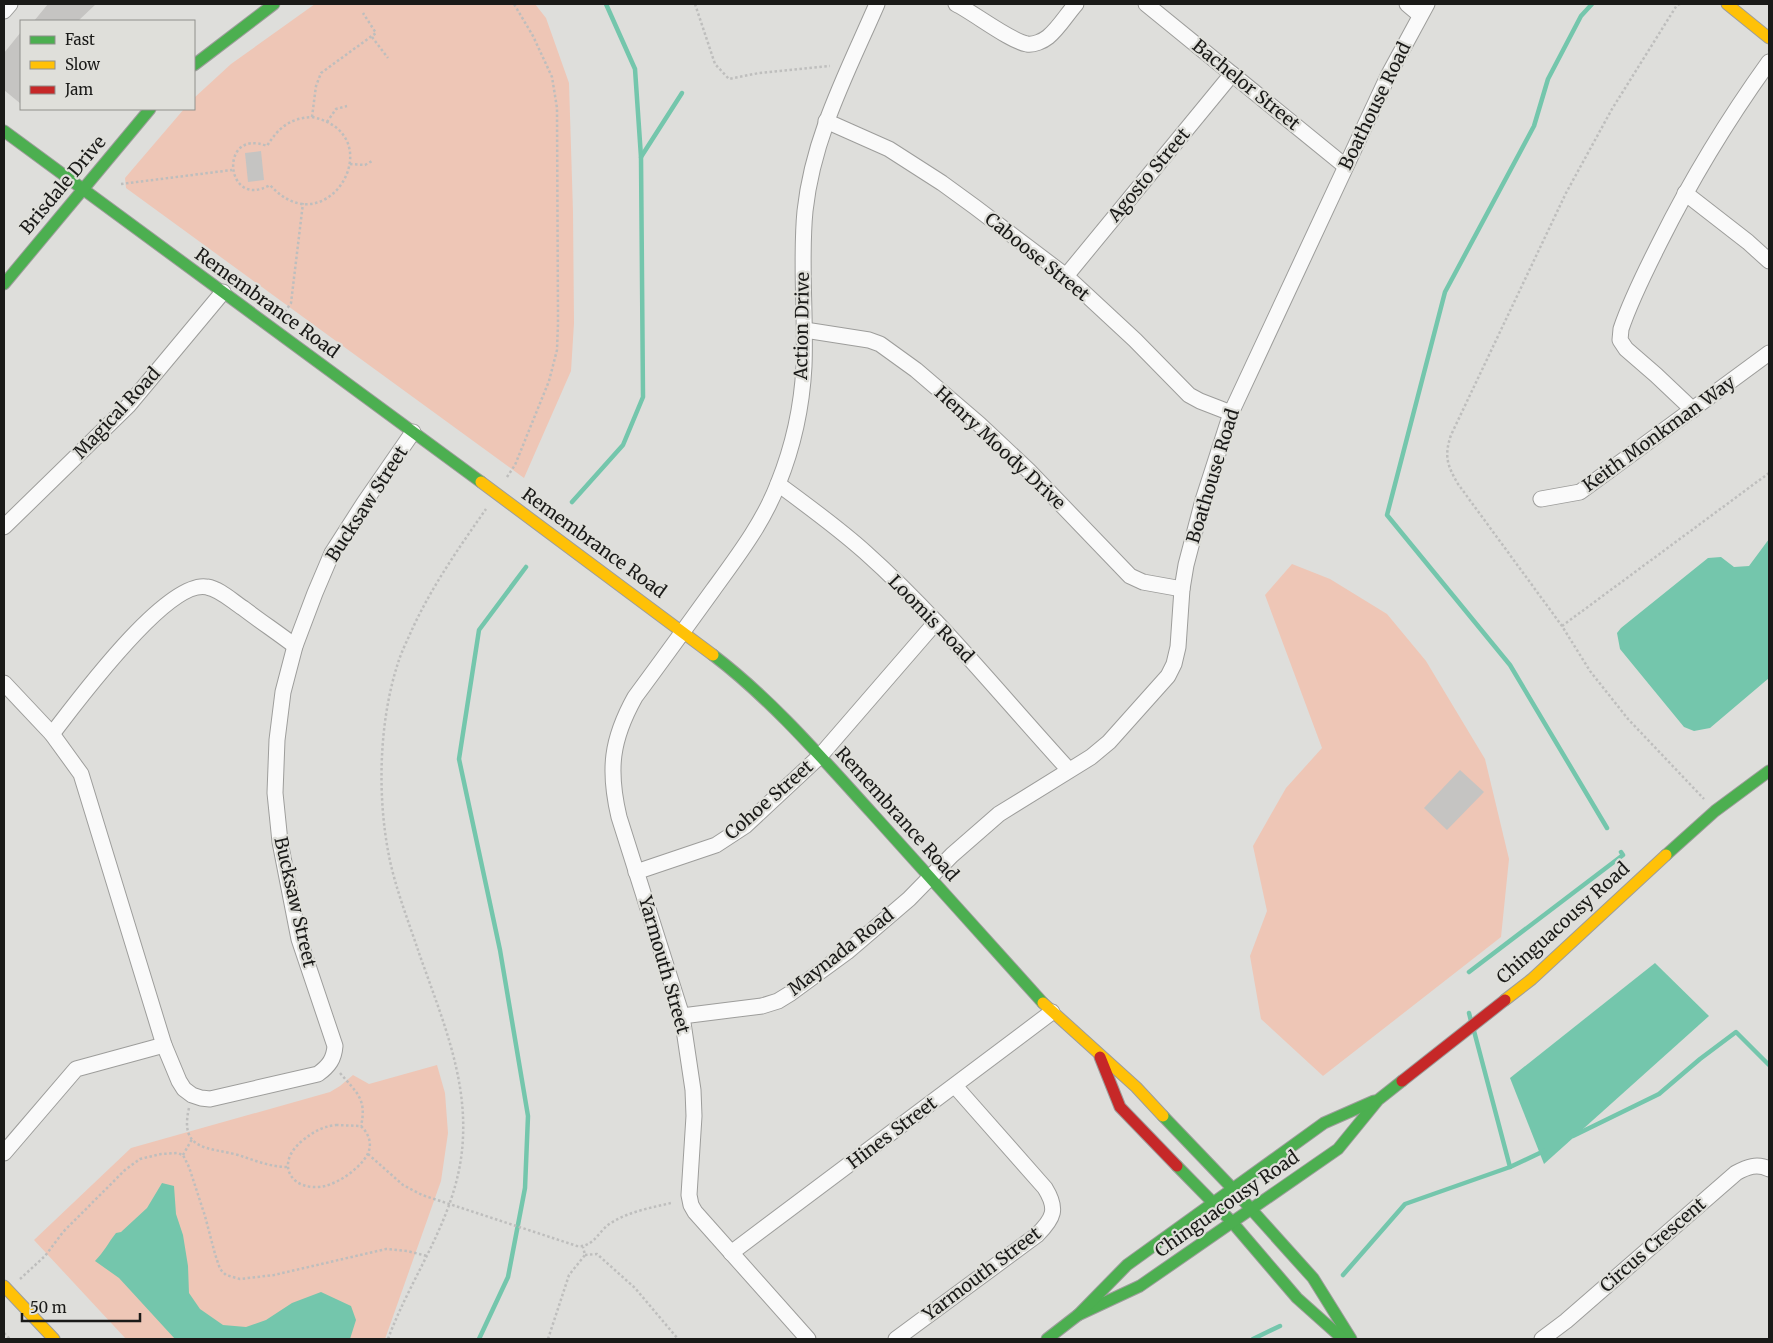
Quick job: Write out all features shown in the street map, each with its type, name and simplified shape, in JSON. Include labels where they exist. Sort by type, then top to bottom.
[{"type":"street","points":[[4,11],[10,4]]},
{"type":"street","points":[[195,64],[274,4]]},
{"type":"street","name":"Action Drive","points":[[683,631],[745,545],[763,514],[778,484],[794,434],[804,368],[803,237],[811,173],[826,121],[877,4]]},
{"type":"street","points":[[956,4],[1027,44],[1039,42],[1049,36],[1076,4]]},
{"type":"street","name":"Bachelor Street","points":[[1146,4],[1345,166]]},
{"type":"street","points":[[1407,4],[1424,9]]},
{"type":"street","points":[[1727,4],[1769,38]]},
{"type":"street","name":"Boathouse Road","points":[[930,877],[999,814],[1091,757],[1109,742],[1168,676],[1174,664],[1178,647],[1182,589],[1186,565],[1203,500],[1231,413],[1345,166],[1389,74],[1424,9]]},
{"type":"street","points":[[1693,410],[1626,349],[1620,340],[1621,329],[1685,192],[1730,118],[1769,62]]},
{"type":"street","name":"Agosto Street","points":[[1066,276],[1232,74]]},
{"type":"street","name":"Brisdale Drive","points":[[4,284],[149,110]]},
{"type":"street","name":"Caboose Street","points":[[826,121],[889,149],[942,183],[1066,276],[1135,340],[1189,395],[1231,413]]},
{"type":"street","name":"Remembrance Road","points":[[4,131],[683,631],[733,670],[772,706],[820,756],[1052,1012],[1136,1087],[1233,1189],[1313,1278],[1351,1339]]},
{"type":"street","points":[[1685,192],[1769,261]]},
{"type":"street","name":"Magical Road","points":[[4,527],[128,406],[223,292]]},
{"type":"street","name":"Henry Moody Drive","points":[[804,330],[869,340],[880,344],[892,352],[939,389],[1000,443],[1130,576],[1143,582],[1182,589]]},
{"type":"street","name":"Keith Monkman Way","points":[[1541,499],[1580,492],[1769,353]]},
{"type":"street","name":"Bucksaw Street","points":[[331,1062],[335,1046],[299,939],[280,842],[275,793],[276,740],[283,692],[296,646],[332,553],[413,432]]},
{"type":"street","name":"Loomis Road","points":[[778,484],[831,523],[866,552],[936,622],[1069,770]]},
{"type":"street","points":[[52,734],[104,668],[138,631],[171,600],[197,587],[207,587],[223,594],[296,646]]},
{"type":"street","name":"Cohoe Street","points":[[636,872],[716,845],[744,826],[820,756],[936,622]]},
{"type":"street","name":"Yarmouth Street","points":[[683,631],[635,697],[625,715],[616,740],[612,760],[614,798],[682,1016],[694,1107],[694,1145],[689,1195],[691,1205],[695,1212],[808,1339]]},
{"type":"street","points":[[4,683],[52,734],[81,774],[164,1045],[178,1082],[184,1089],[192,1095],[210,1099],[318,1074],[331,1062]]},
{"type":"street","name":"Chinguacousy Road","points":[[1078,1315],[1140,1286],[1338,1149],[1378,1100],[1532,978],[1715,811],[1769,771]]},
{"type":"street","name":"Maynada Road","points":[[682,1016],[762,1006],[792,994],[847,952],[909,899],[930,877]]},
{"type":"street","name":"Hines Street","points":[[731,1253],[1052,1012]]},
{"type":"street","points":[[4,1153],[76,1069],[164,1045]]},
{"type":"street","name":"Remembrance Road","points":[[1099,1055],[1120,1107],[1212,1204],[1232,1222],[1297,1298],[1343,1339]]},
{"type":"street","name":"Yarmouth Street","points":[[896,1339],[1037,1235],[1049,1223],[1054,1211],[1052,1200],[1045,1188],[955,1086]]},
{"type":"street","name":"Chinguacousy Road","points":[[1047,1339],[1078,1315],[1127,1265],[1324,1124],[1378,1100]]},
{"type":"street","name":"Circus Crescent","points":[[1542,1339],[1566,1321],[1736,1173],[1753,1166],[1769,1169]]},
{"type":"street","points":[[6,1288],[54,1339]]},
{"type":"path","points":[[508,477],[515,465],[549,381],[557,350],[558,323],[556,108],[552,77],[533,36],[514,4]]},
{"type":"path","points":[[694,4],[715,64],[728,79],[759,73],[830,66]]},
{"type":"path","points":[[1680,4],[1677,5],[1612,110],[1566,194],[1451,435],[1446,456],[1449,468],[1458,484],[1562,626],[1590,671],[1628,719],[1715,811]]},
{"type":"path","points":[[312,117],[316,86],[321,72],[376,34],[364,13]]},
{"type":"path","points":[[372,36],[388,58]]},
{"type":"path","points":[[327,122],[336,109],[347,106]]},
{"type":"path","points":[[312,117],[327,122],[338,129],[344,137],[350,155],[350,164],[344,182],[331,196],[313,203],[303,203],[284,198],[270,184],[257,190],[238,182],[232,170],[234,157],[242,147],[254,143],[267,146],[278,130],[293,120],[312,117]]},
{"type":"path","points":[[350,164],[365,165],[372,161]]},
{"type":"path","points":[[121,184],[232,170]]},
{"type":"path","points":[[273,328],[291,303],[303,203]]},
{"type":"path","points":[[1562,626],[1769,473]]},
{"type":"path","points":[[388,1339],[398,1310],[439,1234],[461,1161],[463,1137],[461,1090],[453,1051],[411,930],[389,857],[383,810],[382,763],[387,711],[398,662],[424,604],[486,509]]},
{"type":"path","points":[[331,1062],[361,1098],[364,1112],[361,1126]]},
{"type":"path","points":[[192,1095],[187,1117],[187,1128],[192,1139],[200,1147],[277,1167],[287,1167]]},
{"type":"path","points":[[361,1126],[366,1131],[371,1142],[368,1154],[360,1166],[325,1186],[311,1186],[298,1182],[290,1175],[287,1167],[289,1156],[298,1144],[322,1127],[361,1126]]},
{"type":"path","points":[[183,1156],[192,1139]]},
{"type":"path","points":[[6,1288],[45,1256],[63,1232],[125,1170],[140,1159],[161,1154],[178,1153],[183,1156],[189,1167],[220,1269],[226,1276],[240,1279],[274,1275],[386,1249],[408,1251],[427,1256]]},
{"type":"path","points":[[368,1154],[403,1185],[422,1195],[556,1240],[583,1247],[593,1241],[607,1226],[626,1215],[671,1203]]},
{"type":"path","points":[[583,1247],[585,1255]]},
{"type":"path","points":[[548,1339],[569,1276],[585,1255],[597,1254],[635,1288],[678,1339]]},
{"type":"path","points":[[4,1332],[10,1339]]},
{"type":"shaded area","points":[[315,4],[535,4],[546,18],[569,83],[574,323],[571,371],[524,478],[126,188],[125,178],[183,110],[195,110],[195,97],[231,64]]},
{"type":"shaded area","points":[[1769,539],[1769,678],[1710,728],[1694,731],[1684,727],[1620,649],[1617,633],[1708,558],[1721,557],[1734,567],[1749,566]]},
{"type":"shaded area","points":[[1292,564],[1330,579],[1387,614],[1426,661],[1485,759],[1509,859],[1501,937],[1323,1076],[1261,1019],[1250,956],[1267,911],[1253,846],[1286,788],[1322,748],[1265,595]]},
{"type":"shaded area","points":[[1655,963],[1709,1016],[1544,1164],[1510,1078]]},
{"type":"shaded area","points":[[437,1065],[445,1093],[448,1133],[441,1181],[385,1339],[126,1339],[34,1240],[131,1148],[330,1092],[353,1075],[369,1084]]},
{"type":"shaded area","points":[[162,1183],[174,1186],[176,1214],[183,1235],[188,1266],[189,1293],[200,1309],[223,1325],[246,1327],[266,1320],[292,1303],[321,1292],[351,1306],[356,1320],[350,1339],[175,1339],[119,1278],[95,1261],[116,1233],[121,1232],[147,1208]]},
{"type":"building","points":[[48,4],[96,4],[79,20],[35,20]]},
{"type":"building","points":[[20,33],[20,103],[4,90],[4,53]]},
{"type":"building","points":[[261,151],[264,180],[248,182],[245,153]]},
{"type":"building","points":[[1460,770],[1484,792],[1447,830],[1424,808]]},
{"type":"waterway","points":[[572,502],[623,445],[643,397],[641,157],[635,69],[606,4]]},
{"type":"waterway","points":[[1592,4],[1581,16],[1548,79],[1534,126],[1445,292],[1387,515],[1510,665],[1607,828]]},
{"type":"waterway","points":[[641,157],[682,93]]},
{"type":"waterway","points":[[479,1339],[508,1277],[525,1188],[528,1116],[500,950],[459,759],[479,630],[526,567]]},
{"type":"waterway","points":[[1469,972],[1623,855],[1621,852]]},
{"type":"waterway","points":[[1469,1013],[1471,1021]]},
{"type":"waterway","points":[[1474,1031],[1510,1167]]},
{"type":"waterway","points":[[1573,1136],[1659,1094],[1700,1059],[1736,1032],[1769,1065]]},
{"type":"waterway","points":[[1343,1275],[1405,1204],[1510,1167],[1544,1151]]},
{"type":"waterway","points":[[1253,1339],[1280,1326]]},
{"type":"traffic: fast","points":[[195,64],[274,4]]},
{"type":"traffic: fast","points":[[4,284],[149,110]]},
{"type":"traffic: fast","points":[[4,131],[481,482]]},
{"type":"traffic: fast","points":[[713,655],[735,672],[776,710],[834,771],[1043,1003]]},
{"type":"traffic: fast","points":[[1666,855],[1715,811],[1769,771]]},
{"type":"traffic: fast","points":[[1078,1315],[1140,1286],[1338,1149],[1378,1100],[1402,1081]]},
{"type":"traffic: fast","points":[[1047,1339],[1078,1315],[1127,1265],[1324,1123],[1374,1101]]},
{"type":"traffic: fast","points":[[1163,1116],[1233,1189],[1313,1278],[1351,1339]]},
{"type":"traffic: fast","points":[[1177,1166],[1232,1222],[1297,1298],[1343,1339]]},
{"type":"traffic: slow","points":[[1727,4],[1769,38]]},
{"type":"traffic: slow","points":[[481,482],[713,655]]},
{"type":"traffic: slow","points":[[1505,1000],[1532,979],[1666,855]]},
{"type":"traffic: slow","points":[[1043,1003],[1136,1087],[1163,1116]]},
{"type":"traffic: slow","points":[[4,1286],[54,1339]]},
{"type":"traffic: jam","points":[[1402,1081],[1505,1000]]},
{"type":"traffic: jam","points":[[1100,1057],[1120,1107],[1177,1166]]}]
